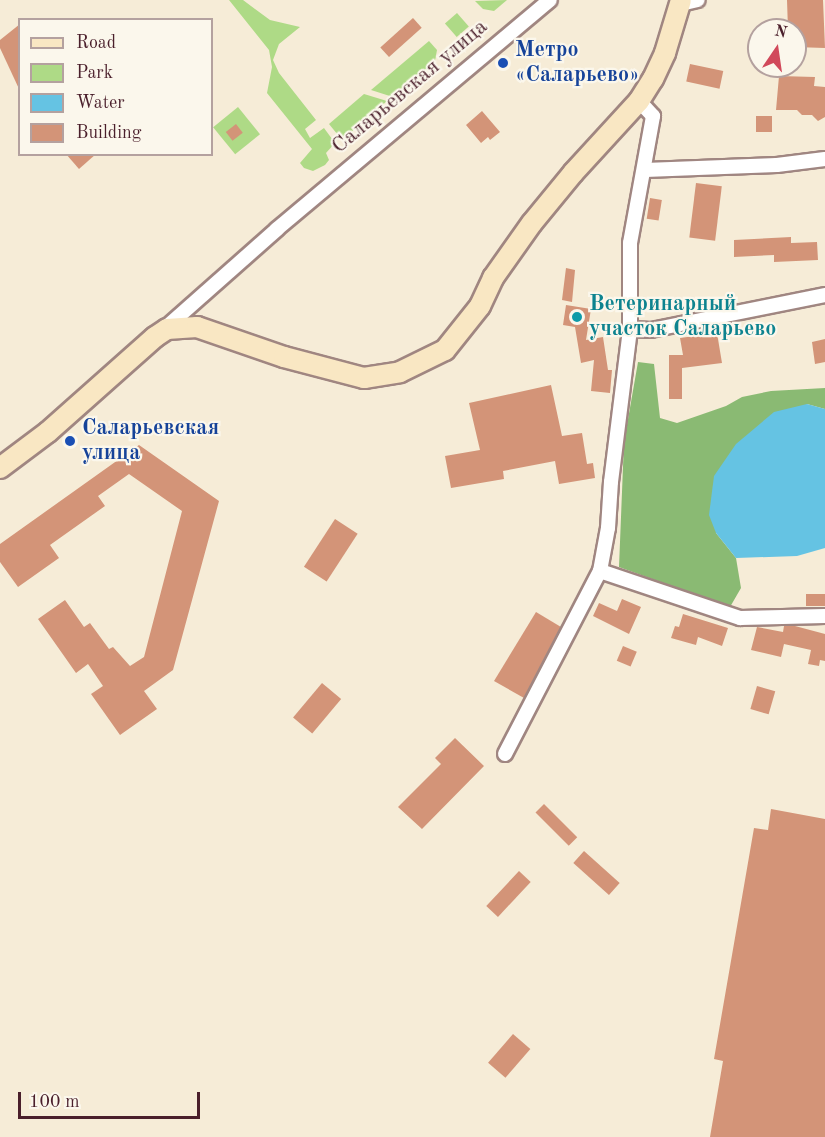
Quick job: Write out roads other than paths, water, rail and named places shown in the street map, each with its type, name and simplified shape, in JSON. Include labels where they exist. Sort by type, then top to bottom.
[{"type":"street","name":"Саларьевская улица","points":[[0,468],[48,432],[277,229],[550,0]]},
{"type":"street","points":[[155,337],[167,329],[196,327],[284,357],[364,378],[389,375],[425,362],[445,350],[465,328],[480,306],[493,278],[532,223],[573,173],[639,101],[665,53],[686,1]]},
{"type":"street","points":[[505,754],[600,571],[608,528],[615,442],[630,329],[630,243],[653,116],[639,101]]},
{"type":"street","points":[[645,170],[777,165],[825,159]]},
{"type":"street","points":[[630,329],[651,330],[825,295]]},
{"type":"street","points":[[600,571],[740,618],[825,616]]},
{"type":"water","points":[[807,404],[825,409],[825,548],[797,556],[736,558],[716,533],[709,515],[714,476],[736,444],[774,412]]},
{"type":"place","name":"Метро «Саларьево»","points":[[503,63]]},
{"type":"place","name":"Ветеринарный участок Саларьево","points":[[577,317]]},
{"type":"place","name":"Саларьевская улица","points":[[70,441]]}]
